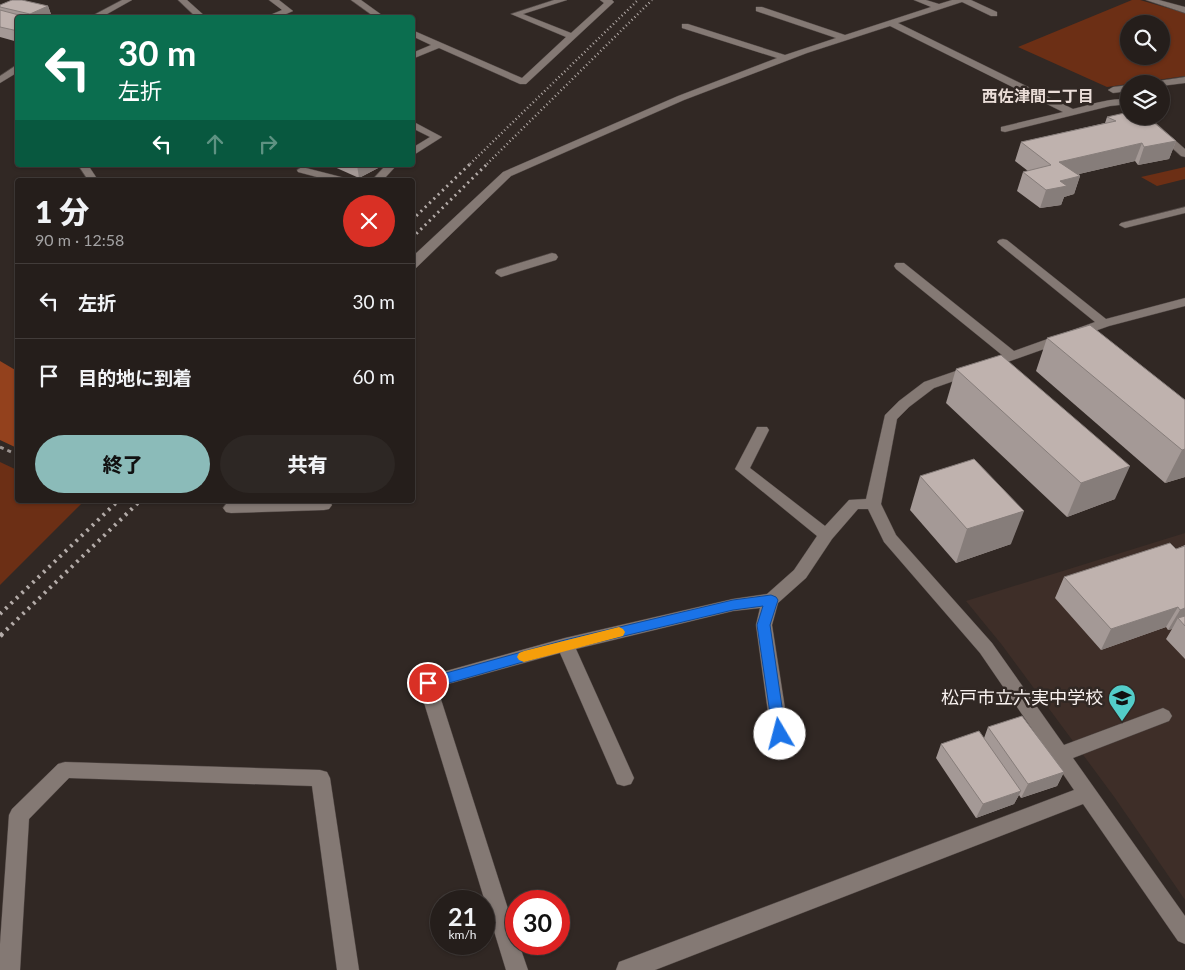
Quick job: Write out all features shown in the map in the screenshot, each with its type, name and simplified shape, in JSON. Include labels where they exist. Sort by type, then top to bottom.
[{"type":"street","points":[[98,15],[128,0]]},
{"type":"street","points":[[182,0],[200,15]]},
{"type":"street","points":[[273,0],[289,12],[278,15]]},
{"type":"street","points":[[355,0],[378,15]]},
{"type":"street","points":[[563,0],[515,14],[573,37]]},
{"type":"street","points":[[415,34],[523,82],[610,2],[604,0]]},
{"type":"street","points":[[918,0],[940,7]]},
{"type":"street","points":[[415,262],[507,174],[681,98],[786,58],[960,0]]},
{"type":"street","points":[[964,0],[994,14]]},
{"type":"street","points":[[1150,0],[1185,10]]},
{"type":"street","points":[[109,9],[114,15]]},
{"type":"street","points":[[759,9],[846,38]]},
{"type":"street","points":[[891,23],[1071,112]]},
{"type":"street","points":[[685,26],[786,58]]},
{"type":"street","points":[[415,55],[438,45]]},
{"type":"street","points":[[0,80],[15,70]]},
{"type":"street","points":[[1170,82],[1185,80]]},
{"type":"street","points":[[1120,89],[1113,90],[1120,97]]},
{"type":"street","points":[[1005,129],[1110,103],[1120,104]]},
{"type":"street","points":[[1152,125],[1185,154]]},
{"type":"street","points":[[415,126],[437,137],[415,150]]},
{"type":"street","points":[[84,167],[92,178]]},
{"type":"street","points":[[379,178],[390,167]]},
{"type":"street","points":[[302,170],[333,178]]},
{"type":"street","points":[[1125,225],[1185,210]]},
{"type":"street","points":[[1003,242],[1104,323]]},
{"type":"street","points":[[501,273],[552,257]]},
{"type":"street","points":[[900,266],[1011,355]]},
{"type":"street","points":[[1185,302],[1104,323],[929,385],[904,404],[890,418],[873,504],[890,538],[986,648],[1185,934]]},
{"type":"street","points":[[762,430],[742,469],[826,536]]},
{"type":"street","points":[[235,503],[231,508],[324,505]]},
{"type":"street","points":[[780,734],[764,625],[771,600],[800,574],[826,536],[854,504],[873,504]]},
{"type":"street","points":[[517,970],[428,683],[565,645],[733,605],[771,600]]},
{"type":"street","points":[[565,645],[624,778]]},
{"type":"street","points":[[1061,754],[1163,716]]},
{"type":"street","points":[[9,970],[19,815],[66,770],[320,778],[348,970]]},
{"type":"street","points":[[627,970],[1087,794]]},
{"type":"path","points":[[0,447],[15,454]]},
{"type":"shaded area","points":[[1132,0],[1140,0],[1185,13],[1185,76],[1170,78],[1170,75],[1120,75],[1120,85],[1107,87],[1018,47]]},
{"type":"shaded area","points":[[1185,167],[1185,179],[1157,186],[1141,177]]},
{"type":"shaded area","points":[[0,361],[15,370],[15,447],[0,440]]},
{"type":"shaded area","points":[[0,462],[15,469],[15,503],[82,503],[0,585]]},
{"type":"shaded area","name":"松戸市立六実中学校","points":[[1185,533],[1185,900],[1115,798],[1002,645],[966,601]]},
{"type":"building","points":[[12,0],[22,0],[48,6],[30,14],[0,7],[0,5]]},
{"type":"building","points":[[0,10],[19,15],[15,15],[15,30],[0,27]]},
{"type":"building","points":[[1120,114],[1120,125],[1157,125],[1176,141],[1144,147],[1142,143],[1059,162],[1080,176],[1060,181],[1067,186],[1046,190],[1023,172],[1051,165],[1021,142],[1116,121],[1107,117]]},
{"type":"building","points":[[1090,325],[1185,400],[1185,449],[1182,450],[1047,338]]},
{"type":"building","points":[[1001,355],[1130,466],[1081,483],[956,369]]},
{"type":"building","points":[[974,459],[1024,511],[967,529],[920,476]]},
{"type":"building","points":[[1170,543],[1176,549],[1185,546],[1185,608],[1180,610],[1178,607],[1111,629],[1064,577]]},
{"type":"building","points":[[1185,616],[1185,626],[1178,618]]},
{"type":"building","points":[[1022,716],[1064,772],[1028,784],[988,727]]},
{"type":"building","points":[[979,731],[1021,791],[983,804],[941,744]]},
{"type":"railway","points":[[470,164],[638,0]]},
{"type":"railway","points":[[487,164],[652,0]]},
{"type":"railway","points":[[415,217],[471,163]]},
{"type":"railway","points":[[415,235],[488,163]]},
{"type":"railway","points":[[0,614],[116,503]]},
{"type":"railway","points":[[1,635],[138,503]]},
{"type":"slow traffic","points":[[524,657],[619,632]]},
{"type":"place","name":"松戸市立六実中学校","points":[[1122,722]]},
{"type":"district","name":"西佐津間二丁目","points":[[1038,96]]},
{"type":"route","points":[[428,683],[565,645],[733,605],[771,600],[764,625],[780,734]]}]
